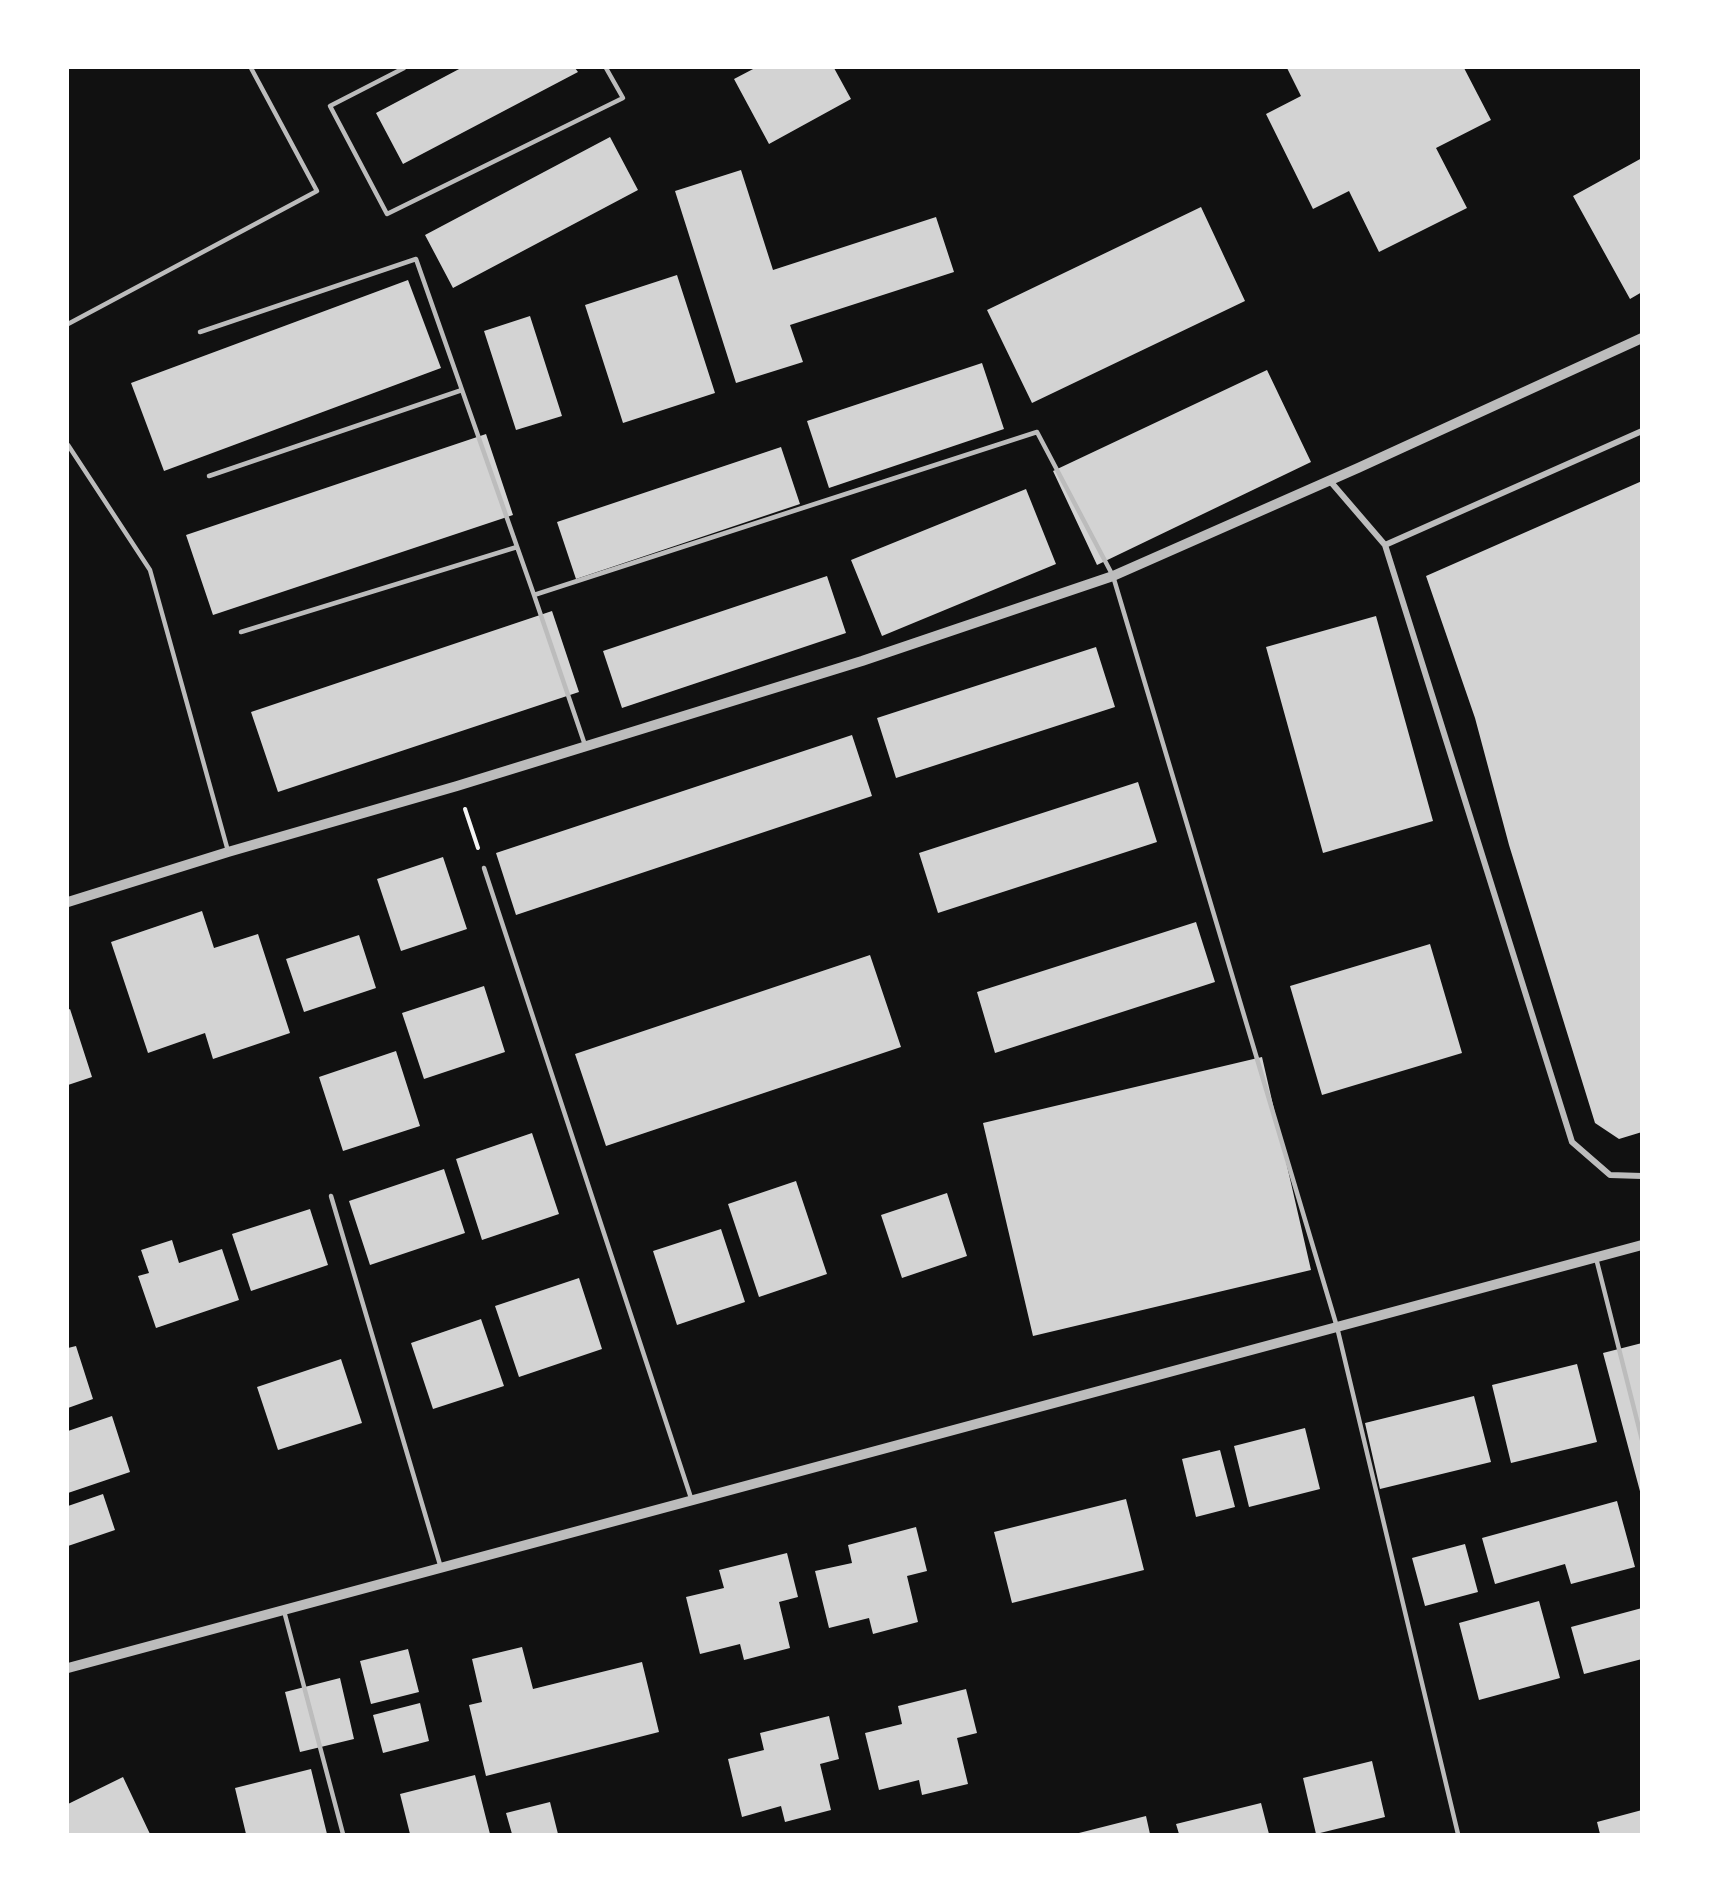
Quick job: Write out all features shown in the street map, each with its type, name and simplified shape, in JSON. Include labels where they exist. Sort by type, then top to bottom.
[{"type":"street","points":[[68,902],[228,852],[457,786],[862,661],[1113,576],[1330,481],[1641,338]]},
{"type":"street","points":[[1385,545],[1641,431]]},
{"type":"street","points":[[1330,481],[1385,545],[1572,1142],[1610,1175],[1641,1176]]},
{"type":"street","points":[[68,1668],[1641,1245]]},
{"type":"lane","points":[[68,324],[317,191],[251,68]]},
{"type":"lane","points":[[404,68],[330,106],[387,214],[623,98],[606,68]]},
{"type":"lane","points":[[200,332],[416,259],[585,745]]},
{"type":"lane","points":[[209,476],[462,390]]},
{"type":"lane","points":[[534,595],[1037,432],[1113,576],[1337,1328],[1458,1834]]},
{"type":"lane","points":[[68,445],[150,570],[228,852]]},
{"type":"lane","points":[[241,632],[518,547]]},
{"type":"lane","points":[[484,868],[692,1501]]},
{"type":"lane","points":[[332,1196],[441,1569]]},
{"type":"lane","points":[[1596,1258],[1641,1440]]},
{"type":"lane","points":[[284,1611],[343,1834]]},
{"type":"path","points":[[457,786],[484,868]]},
{"type":"building","points":[[461,68],[575,68],[578,72],[403,164],[376,113]]},
{"type":"building","points":[[755,68],[834,68],[851,99],[769,144],[734,79]]},
{"type":"building","points":[[1287,68],[1464,68],[1491,120],[1436,148],[1467,208],[1379,252],[1349,191],[1313,209],[1266,114],[1301,96]]},
{"type":"building","points":[[610,137],[638,190],[453,288],[425,235]]},
{"type":"building","points":[[1642,158],[1642,292],[1630,299],[1573,196]]},
{"type":"building","points":[[741,170],[773,270],[936,217],[954,272],[790,325],[803,362],[736,383],[675,191]]},
{"type":"building","points":[[1201,207],[1245,301],[1032,403],[987,310]]},
{"type":"building","points":[[677,275],[715,393],[623,423],[585,305]]},
{"type":"building","points":[[408,280],[441,368],[164,471],[131,383]]},
{"type":"building","points":[[530,316],[562,416],[516,430],[484,331]]},
{"type":"building","points":[[982,363],[1004,429],[829,488],[807,421]]},
{"type":"building","points":[[1267,370],[1311,462],[1097,565],[1053,471]]},
{"type":"building","points":[[486,434],[513,515],[213,615],[186,535]]},
{"type":"building","points":[[781,447],[800,504],[576,579],[557,522]]},
{"type":"building","points":[[1642,481],[1642,1132],[1619,1139],[1595,1123],[1509,845],[1475,718],[1426,576]]},
{"type":"building","points":[[1026,489],[1056,564],[882,636],[851,560]]},
{"type":"building","points":[[827,576],[846,633],[622,708],[603,651]]},
{"type":"building","points":[[552,611],[579,692],[278,792],[251,712]]},
{"type":"building","points":[[1376,616],[1433,821],[1323,853],[1266,647]]},
{"type":"building","points":[[1096,647],[1115,707],[896,778],[877,718]]},
{"type":"building","points":[[852,735],[872,796],[516,915],[496,853]]},
{"type":"building","points":[[1138,782],[1157,842],[938,913],[919,853]]},
{"type":"building","points":[[443,857],[467,929],[401,951],[377,879]]},
{"type":"building","points":[[202,911],[214,948],[258,934],[290,1033],[213,1059],[205,1033],[148,1053],[111,942]]},
{"type":"building","points":[[1196,922],[1215,982],[995,1053],[977,992]]},
{"type":"building","points":[[359,935],[376,988],[304,1012],[286,959]]},
{"type":"building","points":[[1430,944],[1462,1053],[1322,1095],[1290,986]]},
{"type":"building","points":[[870,955],[901,1047],[606,1146],[575,1054]]},
{"type":"building","points":[[484,986],[505,1052],[424,1079],[402,1013]]},
{"type":"building","points":[[70,1009],[92,1077],[68,1085],[68,1010]]},
{"type":"building","points":[[396,1051],[420,1126],[343,1151],[319,1077]]},
{"type":"building","points":[[1262,1057],[1311,1270],[1033,1336],[983,1123]]},
{"type":"building","points":[[532,1133],[559,1214],[482,1240],[456,1159]]},
{"type":"building","points":[[444,1169],[465,1233],[370,1265],[349,1201]]},
{"type":"building","points":[[796,1181],[827,1274],[759,1297],[728,1204]]},
{"type":"building","points":[[947,1193],[967,1256],[902,1278],[881,1215]]},
{"type":"building","points":[[310,1209],[328,1265],[251,1291],[232,1234]]},
{"type":"building","points":[[721,1229],[745,1302],[677,1325],[653,1251]]},
{"type":"building","points":[[172,1240],[179,1263],[222,1249],[239,1300],[156,1328],[138,1276],[149,1273],[141,1250]]},
{"type":"building","points":[[579,1278],[602,1349],[519,1377],[495,1306]]},
{"type":"building","points":[[481,1319],[504,1386],[433,1409],[411,1343]]},
{"type":"building","points":[[1642,1343],[1642,1494],[1641,1495],[1603,1353]]},
{"type":"building","points":[[76,1346],[93,1399],[68,1408],[68,1348]]},
{"type":"building","points":[[341,1359],[362,1423],[278,1450],[257,1387]]},
{"type":"building","points":[[1577,1364],[1597,1442],[1511,1463],[1492,1385]]},
{"type":"building","points":[[1474,1396],[1491,1462],[1380,1489],[1365,1423]]},
{"type":"building","points":[[112,1416],[130,1472],[68,1493],[68,1431]]},
{"type":"building","points":[[1305,1428],[1320,1489],[1249,1507],[1234,1446]]},
{"type":"building","points":[[1220,1450],[1235,1507],[1196,1517],[1182,1459]]},
{"type":"building","points":[[103,1494],[115,1530],[68,1546],[68,1506]]},
{"type":"building","points":[[1126,1499],[1144,1570],[1012,1603],[994,1532]]},
{"type":"building","points":[[1617,1501],[1635,1567],[1571,1584],[1565,1564],[1495,1584],[1482,1538]]},
{"type":"building","points":[[916,1527],[927,1571],[907,1576],[918,1622],[873,1634],[869,1618],[829,1628],[815,1571],[852,1563],[848,1545]]},
{"type":"building","points":[[1465,1544],[1478,1592],[1425,1606],[1412,1558]]},
{"type":"building","points":[[787,1553],[798,1597],[779,1602],[790,1648],[744,1660],[740,1644],[700,1654],[686,1597],[724,1588],[719,1570]]},
{"type":"building","points":[[1539,1601],[1560,1678],[1479,1700],[1459,1623]]},
{"type":"building","points":[[1642,1608],[1642,1659],[1584,1674],[1571,1627]]},
{"type":"building","points":[[522,1647],[533,1689],[642,1662],[659,1732],[486,1776],[469,1705],[482,1702],[472,1659]]},
{"type":"building","points":[[408,1649],[419,1692],[371,1704],[360,1661]]},
{"type":"building","points":[[340,1678],[354,1739],[300,1752],[285,1692]]},
{"type":"building","points":[[966,1689],[977,1733],[957,1738],[968,1784],[922,1795],[919,1780],[879,1790],[865,1733],[902,1724],[898,1706]]},
{"type":"building","points":[[420,1703],[429,1741],[383,1753],[373,1715]]},
{"type":"building","points":[[829,1716],[839,1759],[820,1764],[831,1810],[785,1822],[781,1806],[742,1817],[728,1759],[764,1750],[760,1733]]},
{"type":"building","points":[[1372,1761],[1385,1817],[1316,1834],[1303,1778]]},
{"type":"building","points":[[311,1769],[327,1834],[246,1834],[235,1788]]},
{"type":"building","points":[[475,1775],[490,1834],[410,1834],[400,1794]]},
{"type":"building","points":[[123,1777],[150,1834],[68,1834],[68,1804]]},
{"type":"building","points":[[550,1802],[558,1834],[512,1834],[506,1813]]},
{"type":"building","points":[[1261,1803],[1269,1834],[1179,1834],[1176,1824]]},
{"type":"building","points":[[1642,1810],[1642,1834],[1600,1834],[1597,1822]]},
{"type":"building","points":[[1146,1816],[1150,1834],[1075,1834]]}]
